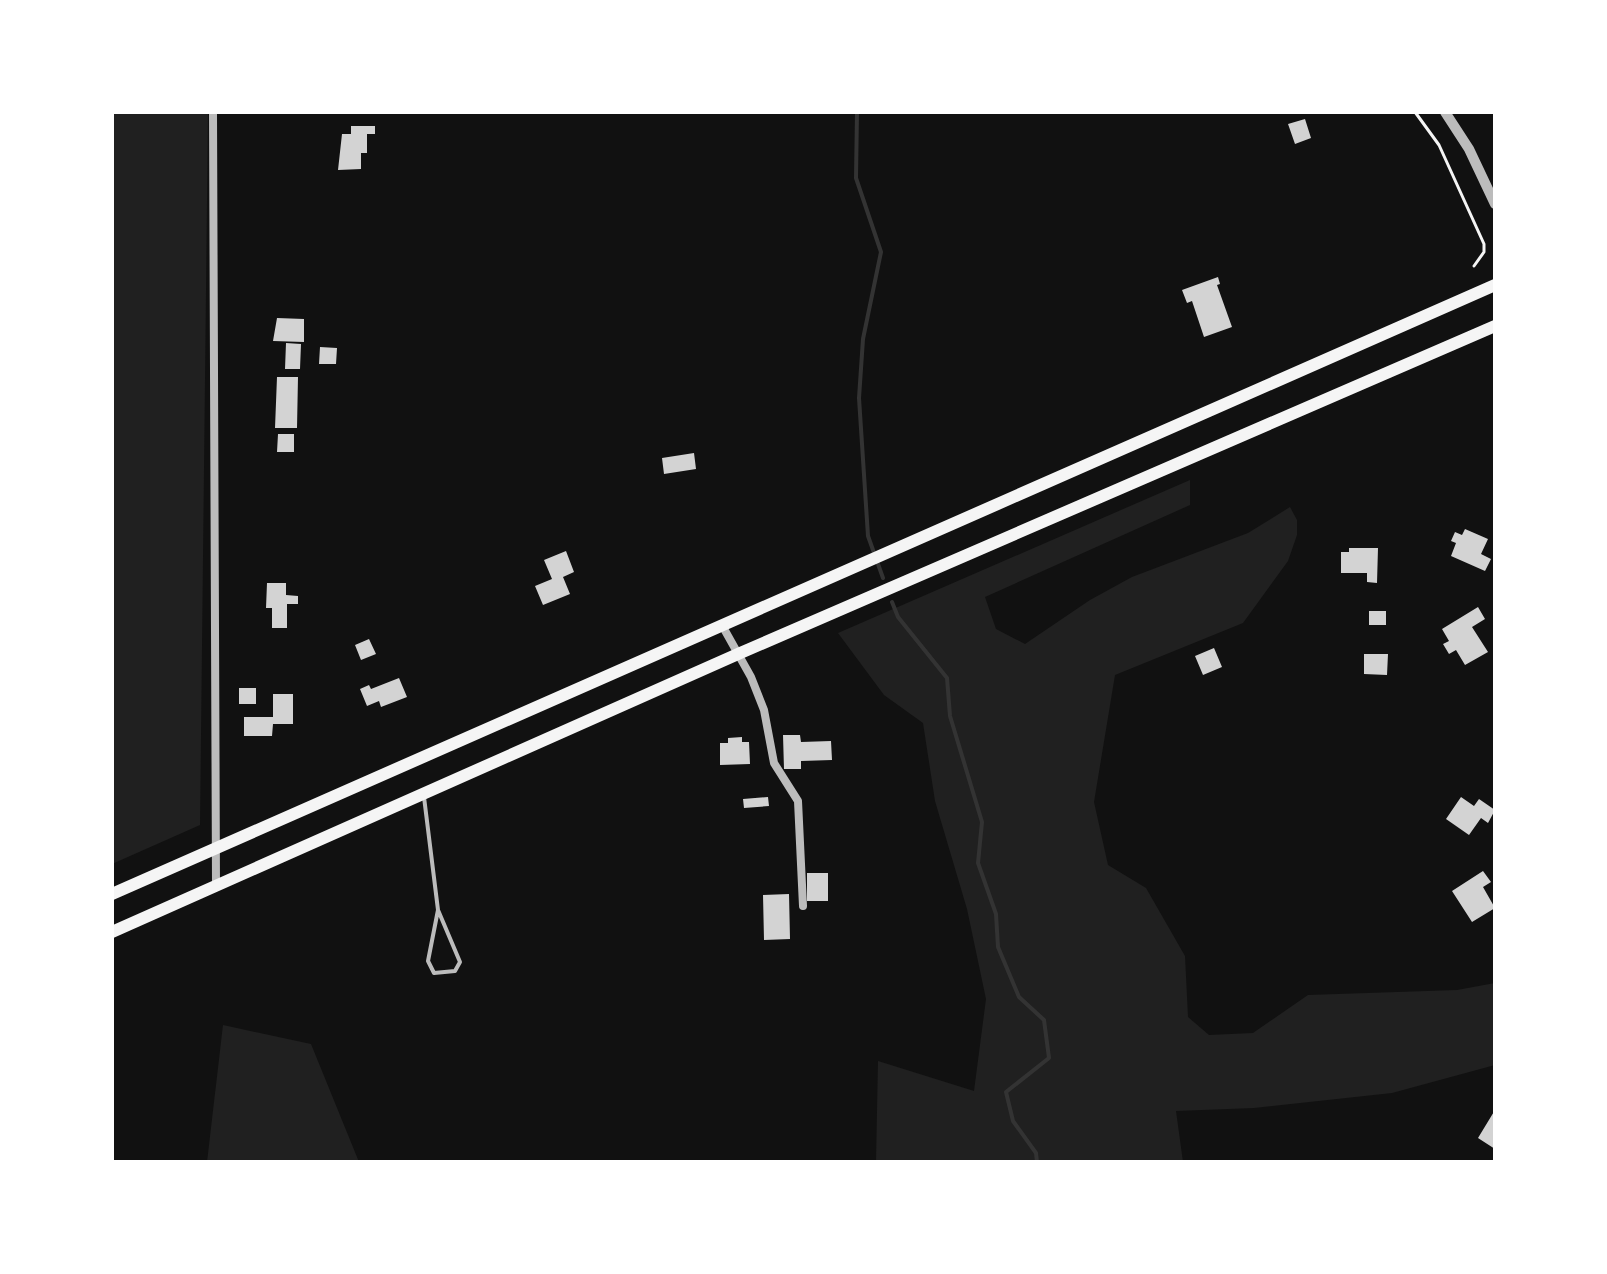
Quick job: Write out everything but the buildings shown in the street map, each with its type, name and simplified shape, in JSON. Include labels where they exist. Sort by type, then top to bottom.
[{"type":"main road","points":[[112,894],[1495,285]]},
{"type":"main road","points":[[112,932],[738,654],[1495,326]]},
{"type":"street","points":[[213,112],[216,886]]},
{"type":"street","points":[[1445,112],[1469,149],[1495,204]]},
{"type":"street","points":[[723,627],[764,710],[774,763],[798,801],[803,906]]},
{"type":"lane","points":[[423,795],[438,910],[460,962],[455,971],[434,973],[428,961],[438,910]]},
{"type":"path","points":[[1415,112],[1439,145],[1484,244],[1484,252],[1474,266]]},
{"type":"shaded area","points":[[112,112],[208,112],[200,825],[112,864]]},
{"type":"shaded area","points":[[1190,480],[1190,505],[985,597],[996,629],[1025,644],[1090,600],[1132,577],[1248,533],[1290,507],[1297,520],[1297,535],[1288,561],[1243,623],[1115,675],[1094,802],[1108,865],[1146,888],[1185,956],[1188,1017],[1209,1035],[1253,1033],[1308,995],[1457,990],[1495,983],[1495,1065],[1392,1093],[1254,1108],[1176,1111],[1183,1162],[876,1162],[878,1061],[974,1091],[986,999],[967,909],[935,801],[923,723],[884,695],[838,633]]},
{"type":"shaded area","points":[[223,1025],[311,1044],[359,1162],[207,1162]]},
{"type":"waterway","points":[[857,112],[856,178],[881,252],[863,339],[859,398],[868,536],[883,578]]},
{"type":"waterway","points":[[892,602],[898,617],[947,678],[950,716],[982,822],[978,863],[996,914],[998,947],[1019,997],[1044,1020],[1049,1058],[1006,1092],[1013,1121],[1036,1153],[1037,1162]]}]
